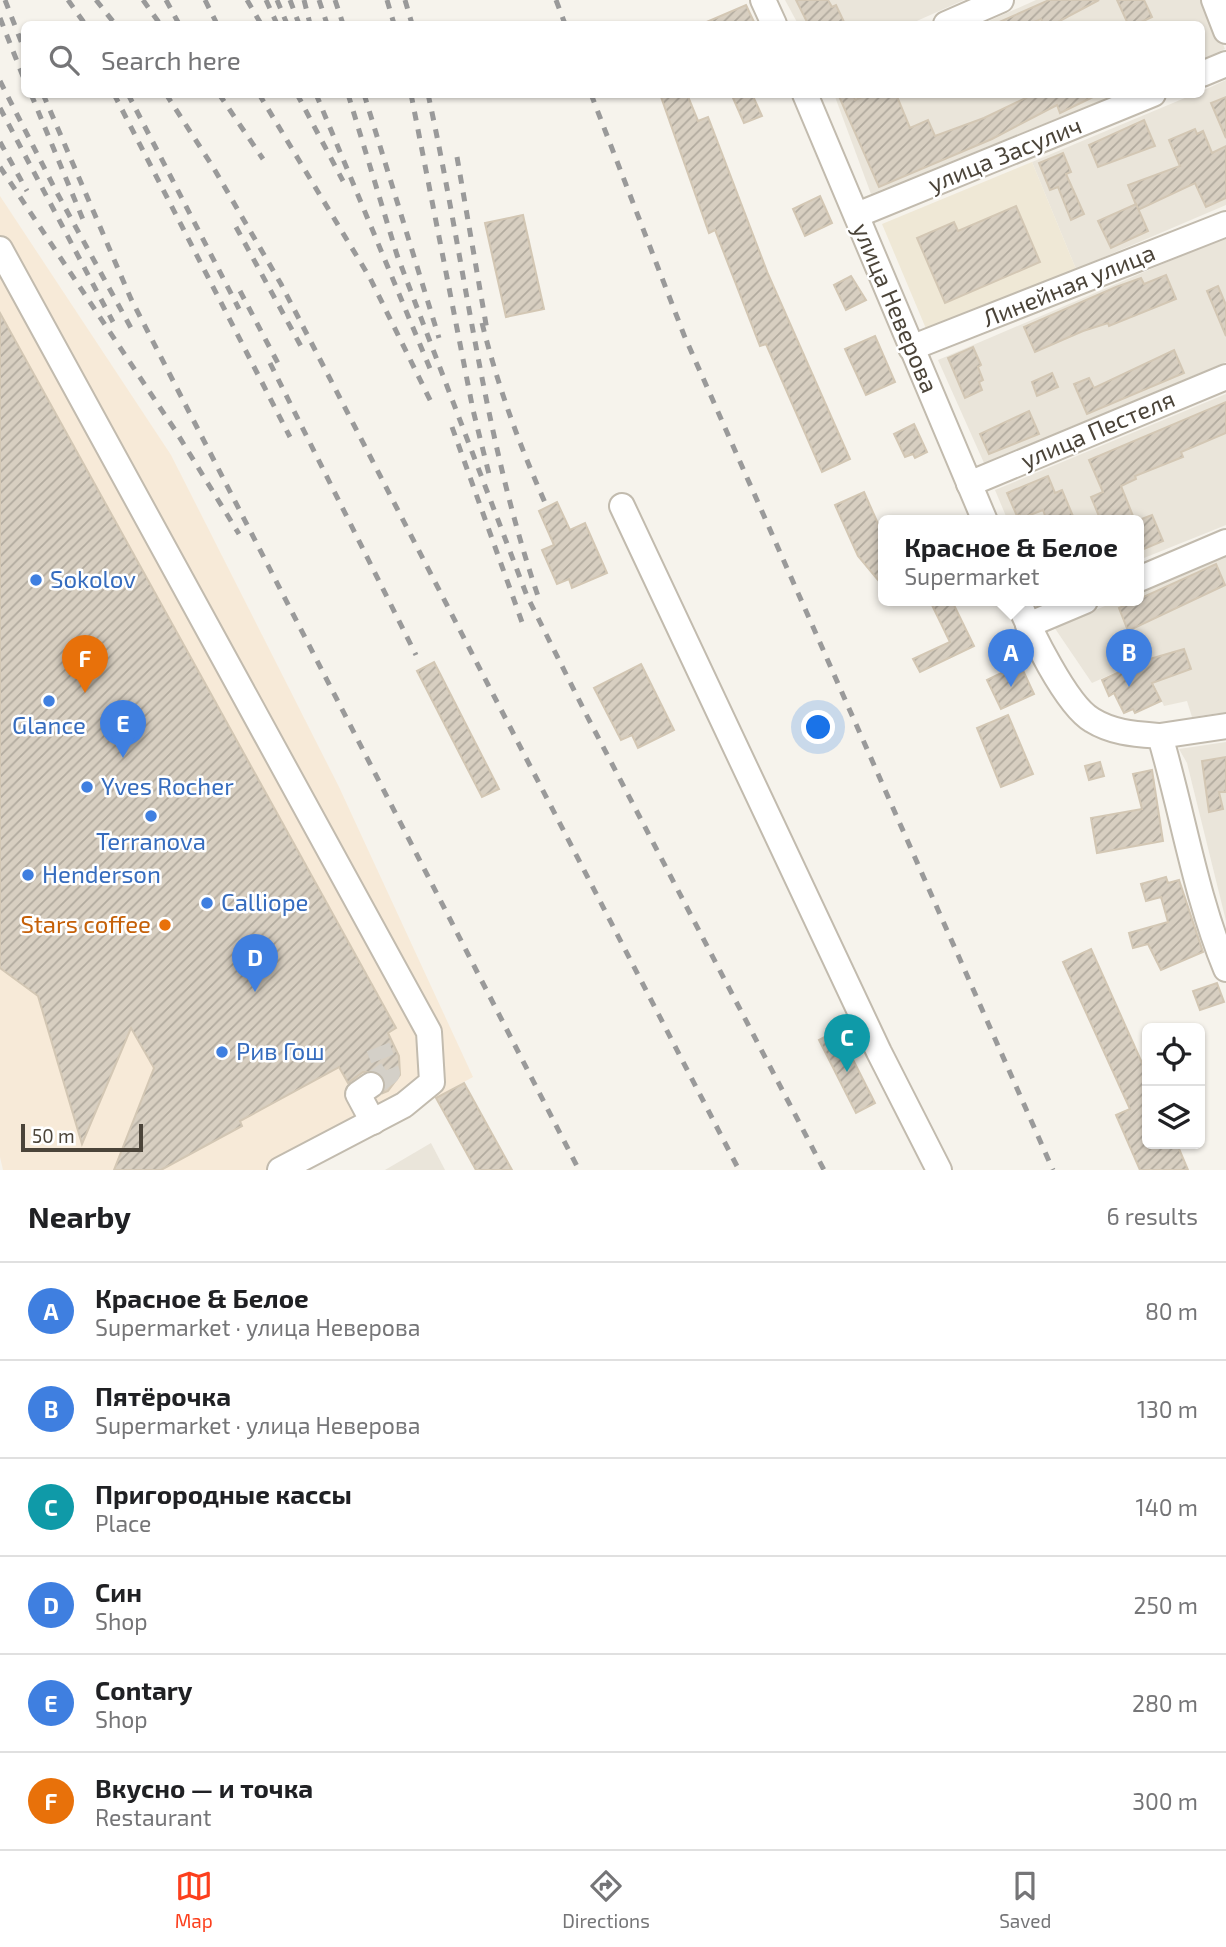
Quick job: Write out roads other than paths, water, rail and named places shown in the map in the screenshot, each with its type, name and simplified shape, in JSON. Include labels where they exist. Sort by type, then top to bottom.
[{"type":"street","points":[[763,0],[773,21]]},
{"type":"street","points":[[953,21],[1001,0]]},
{"type":"street","points":[[1214,0],[1226,31]]},
{"type":"street","points":[[1205,74],[1226,64]]},
{"type":"street","name":"улица Неверова","points":[[807,98],[982,515]]},
{"type":"street","name":"улица Засулич","points":[[857,215],[1143,98]]},
{"type":"street","name":"Линейная улица","points":[[911,348],[1226,224]]},
{"type":"street","points":[[0,249],[429,1032],[432,1082],[404,1105],[280,1170]]},
{"type":"street","name":"улица Пестеля","points":[[969,484],[1226,377]]},
{"type":"street","points":[[622,506],[873,1040],[939,1170]]},
{"type":"street","points":[[1144,577],[1226,542]]},
{"type":"street","points":[[1020,606],[1058,677],[1090,719],[1119,732],[1160,736],[1226,726]]},
{"type":"street","points":[[1028,625],[1073,606]]},
{"type":"street","points":[[1160,736],[1177,793],[1198,893],[1226,969]]},
{"type":"street","points":[[371,1085],[358,1094],[373,1122]]},
{"type":"tunnel","points":[[371,1085],[388,1073],[378,1047]]},
{"type":"railway","points":[[5,0],[21,41]]},
{"type":"railway","points":[[68,0],[83,21]]},
{"type":"railway","points":[[96,0],[113,21]]},
{"type":"railway","points":[[143,0],[158,21]]},
{"type":"railway","points":[[166,0],[177,21]]},
{"type":"railway","points":[[205,0],[216,21]]},
{"type":"railway","points":[[247,0],[259,21]]},
{"type":"railway","points":[[266,0],[276,21]]},
{"type":"railway","points":[[277,0],[286,21]]},
{"type":"railway","points":[[290,0],[298,21]]},
{"type":"railway","points":[[304,0],[309,21]]},
{"type":"railway","points":[[319,0],[326,21]]},
{"type":"railway","points":[[335,0],[342,21]]},
{"type":"railway","points":[[387,0],[393,21]]},
{"type":"railway","points":[[405,0],[411,21]]},
{"type":"railway","points":[[556,0],[564,21]]},
{"type":"railway","points":[[0,18],[21,71]]},
{"type":"railway","points":[[0,81],[131,328]]},
{"type":"railway","points":[[33,98],[84,222]]},
{"type":"railway","points":[[45,98],[131,299],[579,1170]]},
{"type":"railway","points":[[116,98],[290,437]]},
{"type":"railway","points":[[130,98],[239,309]]},
{"type":"railway","points":[[169,98],[213,167],[281,284],[739,1170]]},
{"type":"railway","points":[[222,98],[263,159]]},
{"type":"railway","points":[[261,98],[370,278],[434,408]]},
{"type":"railway","points":[[299,98],[343,181]]},
{"type":"railway","points":[[318,98],[431,371]]},
{"type":"railway","points":[[349,98],[397,255],[527,596],[824,1170]]},
{"type":"railway","points":[[365,98],[439,338]]},
{"type":"railway","points":[[412,98],[473,410],[489,474]]},
{"type":"railway","points":[[429,98],[489,412],[503,475],[539,599]]},
{"type":"railway","points":[[593,98],[684,335],[1053,1170]]},
{"type":"railway","points":[[0,108],[113,322]]},
{"type":"railway","points":[[0,142],[27,191]]},
{"type":"railway","points":[[457,157],[487,330]]},
{"type":"railway","points":[[0,167],[175,430],[239,534]]},
{"type":"railway","points":[[236,227],[303,350]]},
{"type":"railway","points":[[240,291],[281,369]]},
{"type":"railway","points":[[482,323],[510,416],[547,507]]},
{"type":"railway","points":[[270,363],[416,655]]},
{"type":"railway","points":[[452,427],[523,625]]},
{"type":"place","name":"Sokolov","points":[[36,580]]},
{"type":"place","name":"Красное & Белое","points":[[1011,687]]},
{"type":"place","name":"Пятёрочка","points":[[1129,687]]},
{"type":"place","name":"Вкусно — и точка","points":[[85,693]]},
{"type":"place","name":"Glance","points":[[49,701]]},
{"type":"place","name":"Contary","points":[[123,758]]},
{"type":"place","name":"Yves Rocher","points":[[87,787]]},
{"type":"place","name":"Terranova","points":[[151,816]]},
{"type":"place","name":"Henderson","points":[[28,875]]},
{"type":"place","name":"Calliope","points":[[207,903]]},
{"type":"place","name":"Stars coffee","points":[[165,925]]},
{"type":"place","name":"Син","points":[[255,992]]},
{"type":"place","name":"Рив Гош","points":[[222,1052]]},
{"type":"place","name":"Пригородные кассы","points":[[847,1072]]}]
